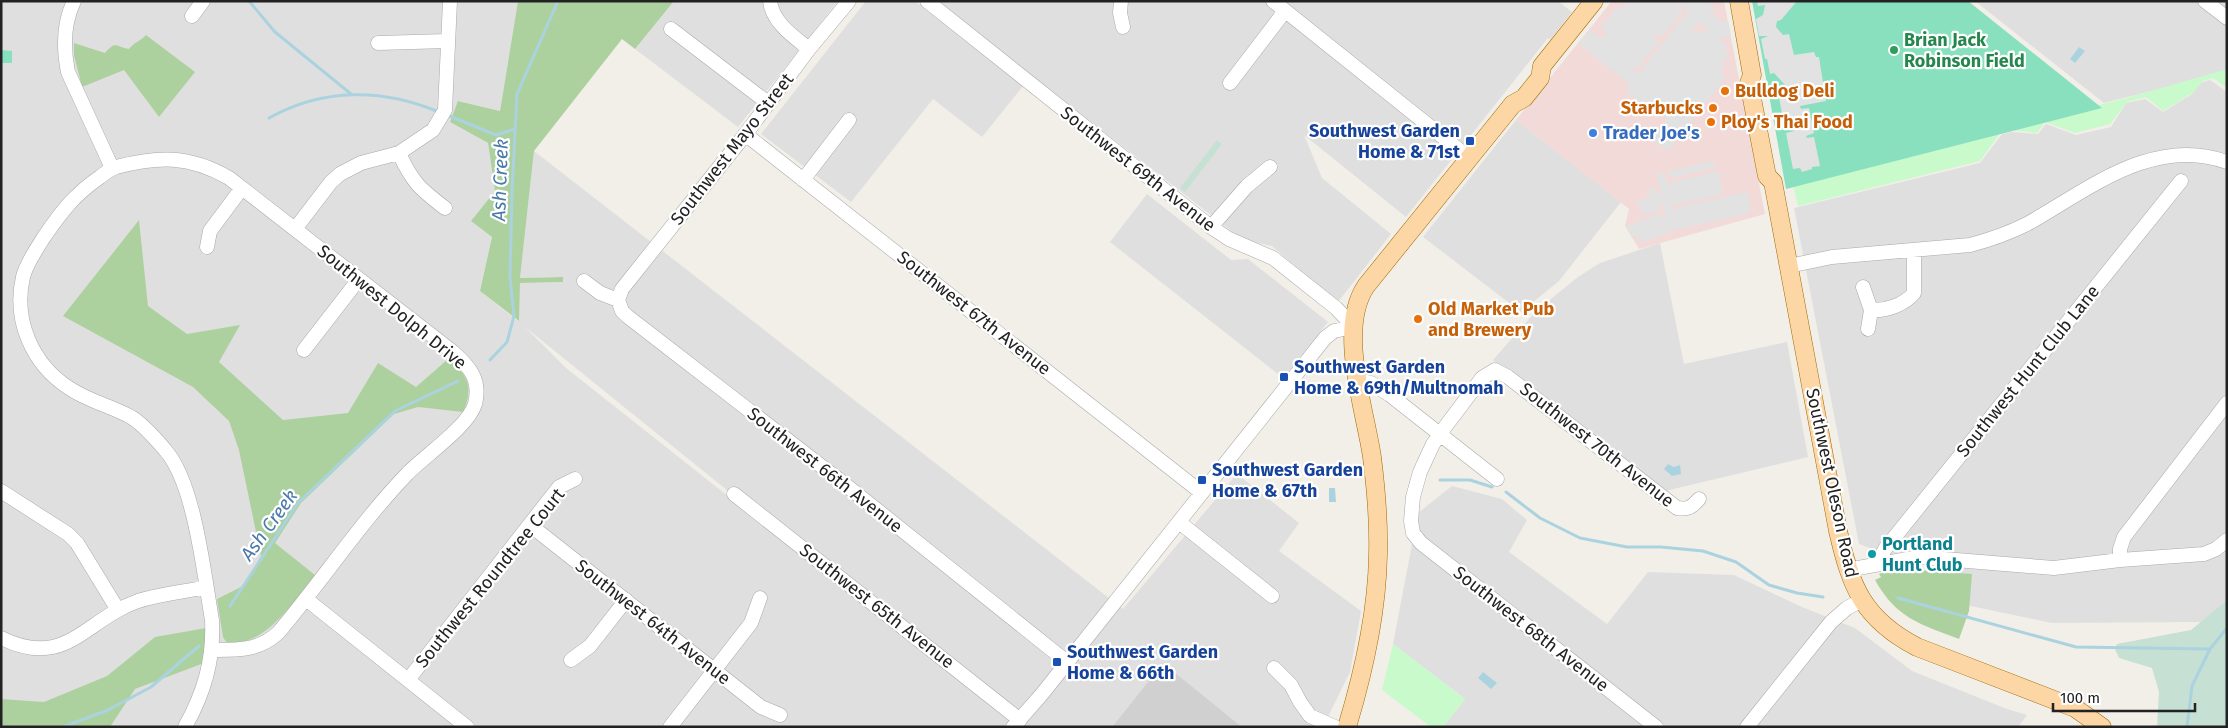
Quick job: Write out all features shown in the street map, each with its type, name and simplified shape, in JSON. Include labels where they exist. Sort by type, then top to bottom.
[{"type":"main road","points":[[1347,727],[1368,648],[1376,590],[1378,556],[1377,505],[1374,477],[1358,380],[1354,327],[1356,307],[1366,286],[1468,157],[1513,104],[1515,92],[1532,71],[1542,66],[1594,1]]},
{"type":"main road","name":"Southwest Oleson Road","points":[[1739,1],[1752,75],[1758,81],[1776,176],[1773,182],[1838,531],[1848,570],[1862,600],[1878,620],[1897,637],[1917,648],[2075,708],[2102,727]]},
{"type":"street","points":[[74,1],[69,12],[64,34],[65,58],[68,72],[112,168],[82,190],[63,209],[38,247],[23,276],[21,305],[24,328],[32,351],[48,370],[68,388],[131,417],[165,450],[182,478],[189,499],[212,620],[212,650],[203,690],[185,727]]},
{"type":"street","points":[[192,16],[203,1]]},
{"type":"street","points":[[295,229],[331,182],[340,174],[361,163],[399,153],[433,130],[446,110],[447,41],[450,1]]},
{"type":"street","points":[[770,1],[771,8],[778,20],[810,49]]},
{"type":"street","name":"Southwest Mayo Street","points":[[618,300],[622,289],[849,1]]},
{"type":"street","name":"Southwest 69th Avenue","points":[[927,1],[1211,227],[1229,240],[1274,258],[1336,308],[1354,327]]},
{"type":"street","points":[[1121,1],[1120,13],[1123,27]]},
{"type":"street","points":[[1273,1],[1468,157]]},
{"type":"street","points":[[2205,1],[2227,18]]},
{"type":"street","points":[[1230,84],[1285,11]]},
{"type":"street","points":[[671,29],[768,103]]},
{"type":"street","points":[[378,43],[447,41]]},
{"type":"street","points":[[803,180],[849,120]]},
{"type":"street","name":"Southwest 67th Avenue","points":[[745,134],[1202,493]]},
{"type":"street","points":[[399,153],[409,176],[426,194],[445,208]]},
{"type":"street","points":[[1789,266],[1832,257],[1958,247],[1986,241],[2011,231],[2114,173],[2146,160],[2185,155],[2212,157],[2227,162]]},
{"type":"street","name":"Southwest Dolph Drive","points":[[112,168],[142,160],[179,159],[217,171],[242,188],[468,365],[474,375],[477,387],[475,403],[465,421],[394,488],[278,632],[260,646],[240,650],[212,650]]},
{"type":"street","points":[[1211,227],[1247,186],[1270,167]]},
{"type":"street","name":"Southwest Hunt Club Lane","points":[[1877,564],[1885,549],[2181,181]]},
{"type":"street","points":[[207,247],[210,231],[242,188]]},
{"type":"street","points":[[1871,310],[1883,310],[1904,302],[1914,293],[1914,251]]},
{"type":"street","points":[[304,350],[359,279]]},
{"type":"street","name":"Southwest 66th Avenue","points":[[584,281],[600,293],[618,300],[622,311],[628,316],[847,486],[1067,662]]},
{"type":"street","points":[[1863,287],[1871,310],[1868,329]]},
{"type":"street","points":[[1016,723],[1067,662],[1325,338],[1334,331],[1354,327]]},
{"type":"street","name":"Southwest 70th Avenue","points":[[1440,434],[1482,378],[1495,370],[1508,377],[1677,508],[1691,507],[1699,499]]},
{"type":"street","points":[[1358,380],[1366,381],[1378,387],[1497,479]]},
{"type":"street","points":[[2120,560],[2120,549],[2124,537],[2227,403]]},
{"type":"street","name":"Southwest 68th Avenue","points":[[1440,434],[1433,444],[1418,478],[1411,510],[1411,528],[1416,538],[1656,727]]},
{"type":"street","name":"Southwest Roundtree Court","points":[[408,680],[559,487],[574,479]]},
{"type":"street","points":[[1,491],[68,534],[80,549],[118,610]]},
{"type":"street","name":"Southwest 65th Avenue","points":[[734,494],[1016,723]]},
{"type":"street","points":[[1179,522],[1272,596]]},
{"type":"street","name":"Southwest 64th Avenue","points":[[530,525],[761,707],[780,714]]},
{"type":"street","points":[[1848,570],[1900,559],[1927,557],[2054,568],[2120,560],[2204,554],[2216,549],[2227,540]]},
{"type":"street","points":[[1,638],[16,645],[30,648],[53,647],[70,642],[118,610],[139,601],[206,587]]},
{"type":"street","points":[[670,727],[751,623],[760,598]]},
{"type":"street","points":[[306,599],[467,727]]},
{"type":"street","points":[[571,660],[590,646],[626,600]]},
{"type":"street","points":[[1747,727],[1831,622],[1847,608],[1862,600]]},
{"type":"street","points":[[1274,668],[1291,684],[1310,716],[1335,727]]},
{"type":"shaded area","points":[[1,1],[518,1],[500,111],[459,101],[450,122],[488,143],[495,191],[472,221],[492,237],[480,291],[518,321],[519,283],[563,282],[563,277],[520,278],[534,151],[1123,609],[1237,474],[1299,523],[1279,551],[1361,611],[1350,672],[1323,727],[1242,727],[1163,663],[1112,727],[1,727]],"holes":[[[525,327],[972,688],[566,368]]]},
{"type":"shaded area","points":[[674,1],[838,1],[738,127],[635,49]]},
{"type":"shaded area","points":[[866,1],[915,1],[1023,86],[982,137],[933,99],[851,202],[761,134]]},
{"type":"shaded area","points":[[936,1],[1558,1],[1572,12],[1550,40],[1548,38],[1406,217],[1304,135],[1322,178],[1391,234],[1338,302],[1272,246],[1243,240]]},
{"type":"shaded area","points":[[1612,1],[1724,1],[1765,214],[1639,249],[1625,226],[1629,209],[1516,120]]},
{"type":"shaded area","points":[[1621,1],[1706,1],[1715,8],[1712,13],[1721,22],[1728,20],[1731,36],[1721,38],[1720,41],[1725,43],[1728,58],[1722,60],[1725,64],[1720,71],[1726,77],[1702,108],[1695,104],[1689,112],[1695,117],[1669,151],[1652,139],[1665,122],[1666,113],[1660,118],[1626,92],[1630,85],[1578,43],[1589,30],[1602,39],[1607,33],[1601,27],[1618,6],[1623,10],[1625,8]],"holes":[[[1677,4],[1680,4],[1688,11],[1638,74],[1630,67],[1638,68],[1659,42],[1658,39],[1652,37],[1653,35],[1663,36],[1683,11],[1683,8],[1678,7]],[[1699,22],[1707,30],[1707,33],[1692,30]]]},
{"type":"shaded area","points":[[1757,1],[1797,1],[1781,20],[1777,21],[1776,27],[1783,35],[1789,34],[1794,55],[1814,52],[1816,57],[1819,57],[1826,101],[1800,106],[1801,109],[1809,108],[1814,133],[1806,136],[1807,138],[1814,137],[1820,166],[1812,167],[1812,169],[1802,172],[1800,168],[1793,169],[1786,133],[1794,131],[1792,128],[1785,130],[1778,92],[1785,90],[1785,85],[1774,73],[1770,74],[1767,59],[1765,59],[1761,39],[1768,36],[1759,36],[1756,19],[1763,15],[1765,5],[1758,6]]},
{"type":"shaded area","points":[[1975,1],[2227,1],[2227,72],[2104,103]]},
{"type":"shaded area","points":[[2210,80],[2227,92],[2227,600],[2202,622],[2052,623],[1966,605],[1955,551],[1930,545],[1888,555],[1859,544],[1794,208],[1980,163],[2002,134],[2012,132],[2038,134],[2046,124],[2076,135],[2111,127],[2126,103],[2145,99],[2163,112],[2192,94],[2200,83]]},
{"type":"shaded area","points":[[1516,120],[1621,202],[1559,281],[1521,312],[1423,237]]},
{"type":"shaded area","points":[[1711,161],[1717,167],[1672,178],[1666,172]]},
{"type":"shaded area","points":[[1719,171],[1723,194],[1674,205],[1671,198],[1674,214],[1676,214],[1675,208],[1747,192],[1748,198],[1750,198],[1750,213],[1670,231],[1667,227],[1668,233],[1640,243],[1636,235],[1632,237],[1627,228],[1628,226],[1660,213],[1662,218],[1666,217],[1662,203],[1659,204],[1661,209],[1644,215],[1636,202],[1650,197],[1648,190],[1655,188],[1657,194],[1660,193],[1657,177],[1654,175],[1664,173],[1669,190],[1669,183]]},
{"type":"shaded area","points":[[1147,194],[1231,260],[1248,259],[1328,322],[1283,378],[1110,242]]},
{"type":"shaded area","points":[[1660,243],[1684,364],[1787,342],[1808,457],[1665,491],[1493,360],[1536,311],[1578,277],[1600,263]]},
{"type":"shaded area","points":[[1452,486],[1502,499],[1527,520],[1509,552],[1607,624],[1648,572],[1734,575],[1802,607],[1855,628],[1912,671],[2007,709],[2027,715],[2018,727],[1443,727],[1465,699],[1393,644],[1418,513]]},
{"type":"shaded area","points":[[1163,663],[1242,727],[1112,727]]},
{"type":"green space","points":[[518,1],[674,1],[635,49],[622,39],[534,151],[520,278],[563,277],[563,282],[520,283],[519,321],[480,291],[492,237],[471,221],[495,191],[488,143],[450,122],[458,101],[500,111]]},
{"type":"green space","points":[[1752,1],[1968,1],[2102,108],[1786,189]]},
{"type":"green space","points":[[146,35],[195,72],[159,117],[124,70],[82,87],[74,55],[74,43],[105,53],[114,45],[129,49]]},
{"type":"green space","points":[[1,50],[12,51],[12,63],[1,63]]},
{"type":"green space","points":[[2227,69],[2227,88],[2213,78],[2203,81],[2194,92],[2163,111],[2146,97],[2127,102],[2110,124],[2075,133],[2045,122],[2037,133],[2010,130],[2000,133],[1980,161],[1798,206],[1792,181],[2127,98]]},
{"type":"green space","points":[[1217,140],[1222,144],[1185,192],[1180,188]]},
{"type":"green space","points":[[139,220],[148,306],[187,334],[240,325],[219,362],[283,420],[348,413],[378,363],[416,387],[448,359],[460,370],[467,382],[468,396],[463,412],[418,407],[394,414],[301,503],[275,543],[315,575],[281,617],[260,634],[248,640],[235,643],[225,641],[217,599],[245,585],[261,556],[239,450],[229,421],[193,387],[63,316]]},
{"type":"green space","points":[[1894,568],[1972,574],[1969,611],[1959,639],[1921,624],[1892,604],[1875,580],[1881,577],[1879,574]]},
{"type":"green space","points":[[2227,600],[2227,727],[2157,727],[2159,692],[2152,668],[2119,658],[2115,649],[2117,644],[2191,630]]},
{"type":"green space","points":[[206,628],[204,663],[135,689],[110,727],[1,727],[1,699],[44,702],[107,676],[155,637]]},
{"type":"green space","points":[[1393,644],[1465,699],[1443,727],[1431,727],[1382,690]]},
{"type":"water","points":[[2079,47],[2085,51],[2075,63],[2070,59]]},
{"type":"water","points":[[1668,464],[1674,467],[1680,465],[1681,474],[1672,476],[1664,469]]},
{"type":"water","points":[[1329,488],[1335,488],[1336,502],[1329,502]]},
{"type":"water","points":[[1483,672],[1497,683],[1491,689],[1478,678]]},
{"type":"waterway","points":[[249,1],[275,32],[351,94]]},
{"type":"waterway","name":"Ash Creek","points":[[490,360],[507,342],[514,316],[510,277],[517,94],[558,1]]},
{"type":"waterway","points":[[269,118],[289,108],[310,101],[353,95],[374,95],[396,99],[418,104],[439,112]]},
{"type":"waterway","points":[[447,115],[496,135],[515,129]]},
{"type":"waterway","name":"Ash Creek","points":[[230,606],[298,503],[395,411],[458,381]]},
{"type":"waterway","points":[[1440,480],[1470,480],[1492,487]]},
{"type":"waterway","points":[[1506,492],[1540,518],[1580,538],[1627,547],[1661,547],[1703,551],[1736,562],[1769,585],[1797,593],[1823,597]]},
{"type":"waterway","points":[[1898,598],[2076,647],[2210,649]]},
{"type":"waterway","points":[[2187,727],[2192,686],[2210,649],[2227,628]]},
{"type":"waterway","name":"Ash Creek","points":[[63,727],[108,710],[151,687],[199,646]]},
{"type":"place","name":"Brian Jack Robinson Field","points":[[1894,50]]},
{"type":"place","name":"Bulldog Deli","points":[[1725,91]]},
{"type":"place","name":"Starbucks","points":[[1713,108]]},
{"type":"place","name":"Ploy's Thai Food","points":[[1711,122]]},
{"type":"place","name":"Trader Joe's","points":[[1593,133]]},
{"type":"place","name":"Southwest Garden Home & 71st","points":[[1470,141]]},
{"type":"place","name":"Old Market Pub and Brewery","points":[[1418,319]]},
{"type":"place","name":"Southwest Garden Home & 69th/Multnomah","points":[[1284,377]]},
{"type":"place","name":"Southwest Garden Home & 67th","points":[[1202,480]]},
{"type":"place","name":"Portland Hunt Club","points":[[1872,554]]},
{"type":"place","name":"Southwest Garden Home & 66th","points":[[1057,662]]}]
